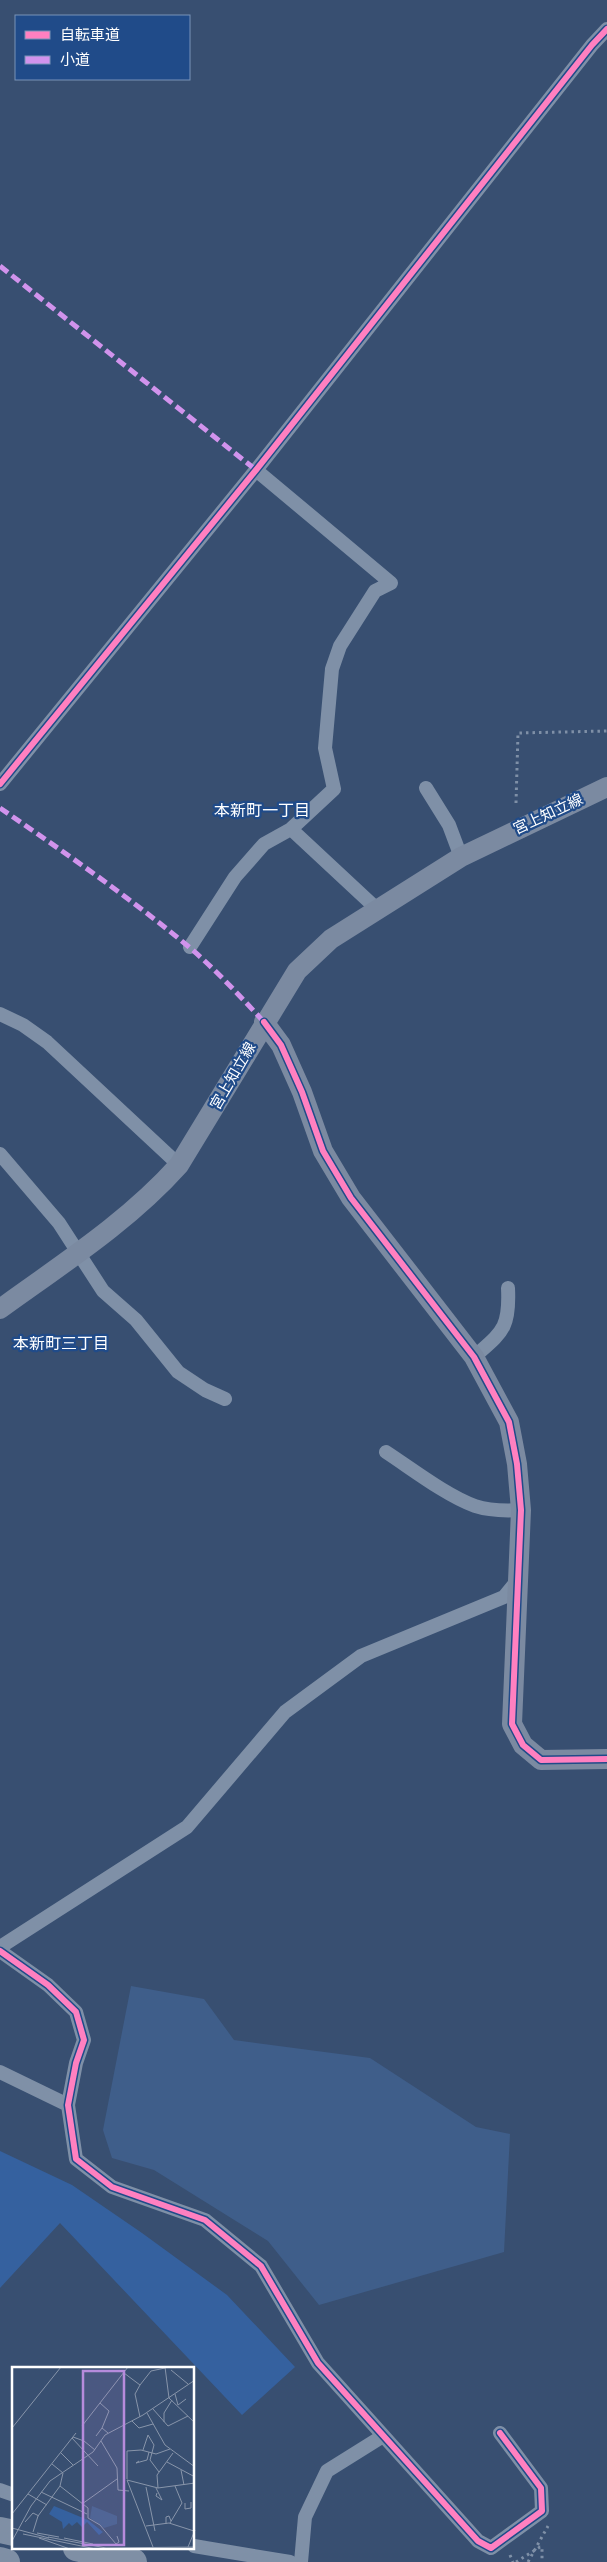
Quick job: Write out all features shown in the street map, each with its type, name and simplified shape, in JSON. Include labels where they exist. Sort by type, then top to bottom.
[{"type":"highway","points":[[85,2550],[132,2561]]},
{"type":"highway","points":[[0,2560],[7,2562]]},
{"type":"street","points":[[0,784],[256,470],[592,45],[607,29]]},
{"type":"street","points":[[190,948],[235,877],[264,844],[291,829],[334,789],[326,748],[332,669],[340,646],[375,591],[391,583],[256,470]]},
{"type":"street","name":"宮上知立線","points":[[0,1309],[79,1252],[154,1192],[179,1165],[237,1073],[264,1022],[304,964],[331,939],[461,856],[607,787]]},
{"type":"street","points":[[426,788],[449,825],[461,856]]},
{"type":"street","points":[[291,829],[378,910]]},
{"type":"street","points":[[0,1014],[23,1025],[47,1042],[179,1165]]},
{"type":"street","points":[[264,1022],[281,1045],[302,1092],[323,1151],[351,1198],[474,1357],[508,1422],[517,1464],[520,1510],[512,1724],[523,1745],[541,1760],[607,1760]]},
{"type":"street","points":[[0,1154],[59,1223],[103,1291],[136,1320],[178,1372],[205,1390],[225,1399]]},
{"type":"street","points":[[474,1357],[502,1332],[506,1318],[508,1288]]},
{"type":"street","points":[[386,1452],[435,1484],[474,1506],[496,1511],[520,1510]]},
{"type":"street","points":[[0,1948],[187,1827],[285,1712],[360,1656],[504,1597],[517,1580]]},
{"type":"street","points":[[0,1952],[48,1985],[76,2012],[84,2040],[76,2063],[68,2105],[76,2159],[112,2187],[205,2220],[260,2266],[318,2363],[478,2541],[491,2548],[542,2511],[541,2488],[500,2433]]},
{"type":"street","points":[[0,2072],[68,2105]]},
{"type":"street","points":[[301,2562],[305,2517],[327,2471],[383,2436]]},
{"type":"street","points":[[0,2490],[12,2494]]},
{"type":"street","points":[[195,2546],[290,2562]]},
{"type":"path","points":[[516,803],[518,733],[607,731]]},
{"type":"path","points":[[528,2562],[548,2528],[546,2521]]},
{"type":"path","points":[[516,2562],[540,2548],[542,2548],[542,2562]]},
{"type":"shaded area","points":[[131,1986],[204,1999],[234,2040],[370,2058],[476,2127],[510,2134],[504,2252],[319,2305],[268,2241],[154,2170],[112,2158],[103,2130]]},
{"type":"shaded area","points":[[0,2151],[72,2185],[227,2295],[295,2367],[242,2415],[60,2223],[0,2288]]},
{"type":"marked path","points":[[0,266],[256,470]]},
{"type":"marked path","points":[[0,808],[96,875],[166,928],[209,965],[264,1022]]},
{"type":"cycle path","points":[[0,784],[256,470],[592,45],[607,29]]},
{"type":"cycle path","points":[[264,1022],[281,1045],[302,1092],[323,1151],[351,1198],[474,1357],[509,1422],[517,1464],[521,1510],[512,1724],[523,1745],[541,1760],[607,1759]]},
{"type":"cycle path","points":[[0,1951],[48,1985],[76,2012],[84,2040],[76,2063],[68,2105],[76,2159],[112,2187],[205,2220],[261,2266],[318,2363],[478,2541],[491,2548],[542,2511],[541,2488],[500,2433]]},
{"type":"district","name":"本新町一丁目","points":[[262,810]]},
{"type":"district","name":"本新町三丁目","points":[[61,1343]]}]
